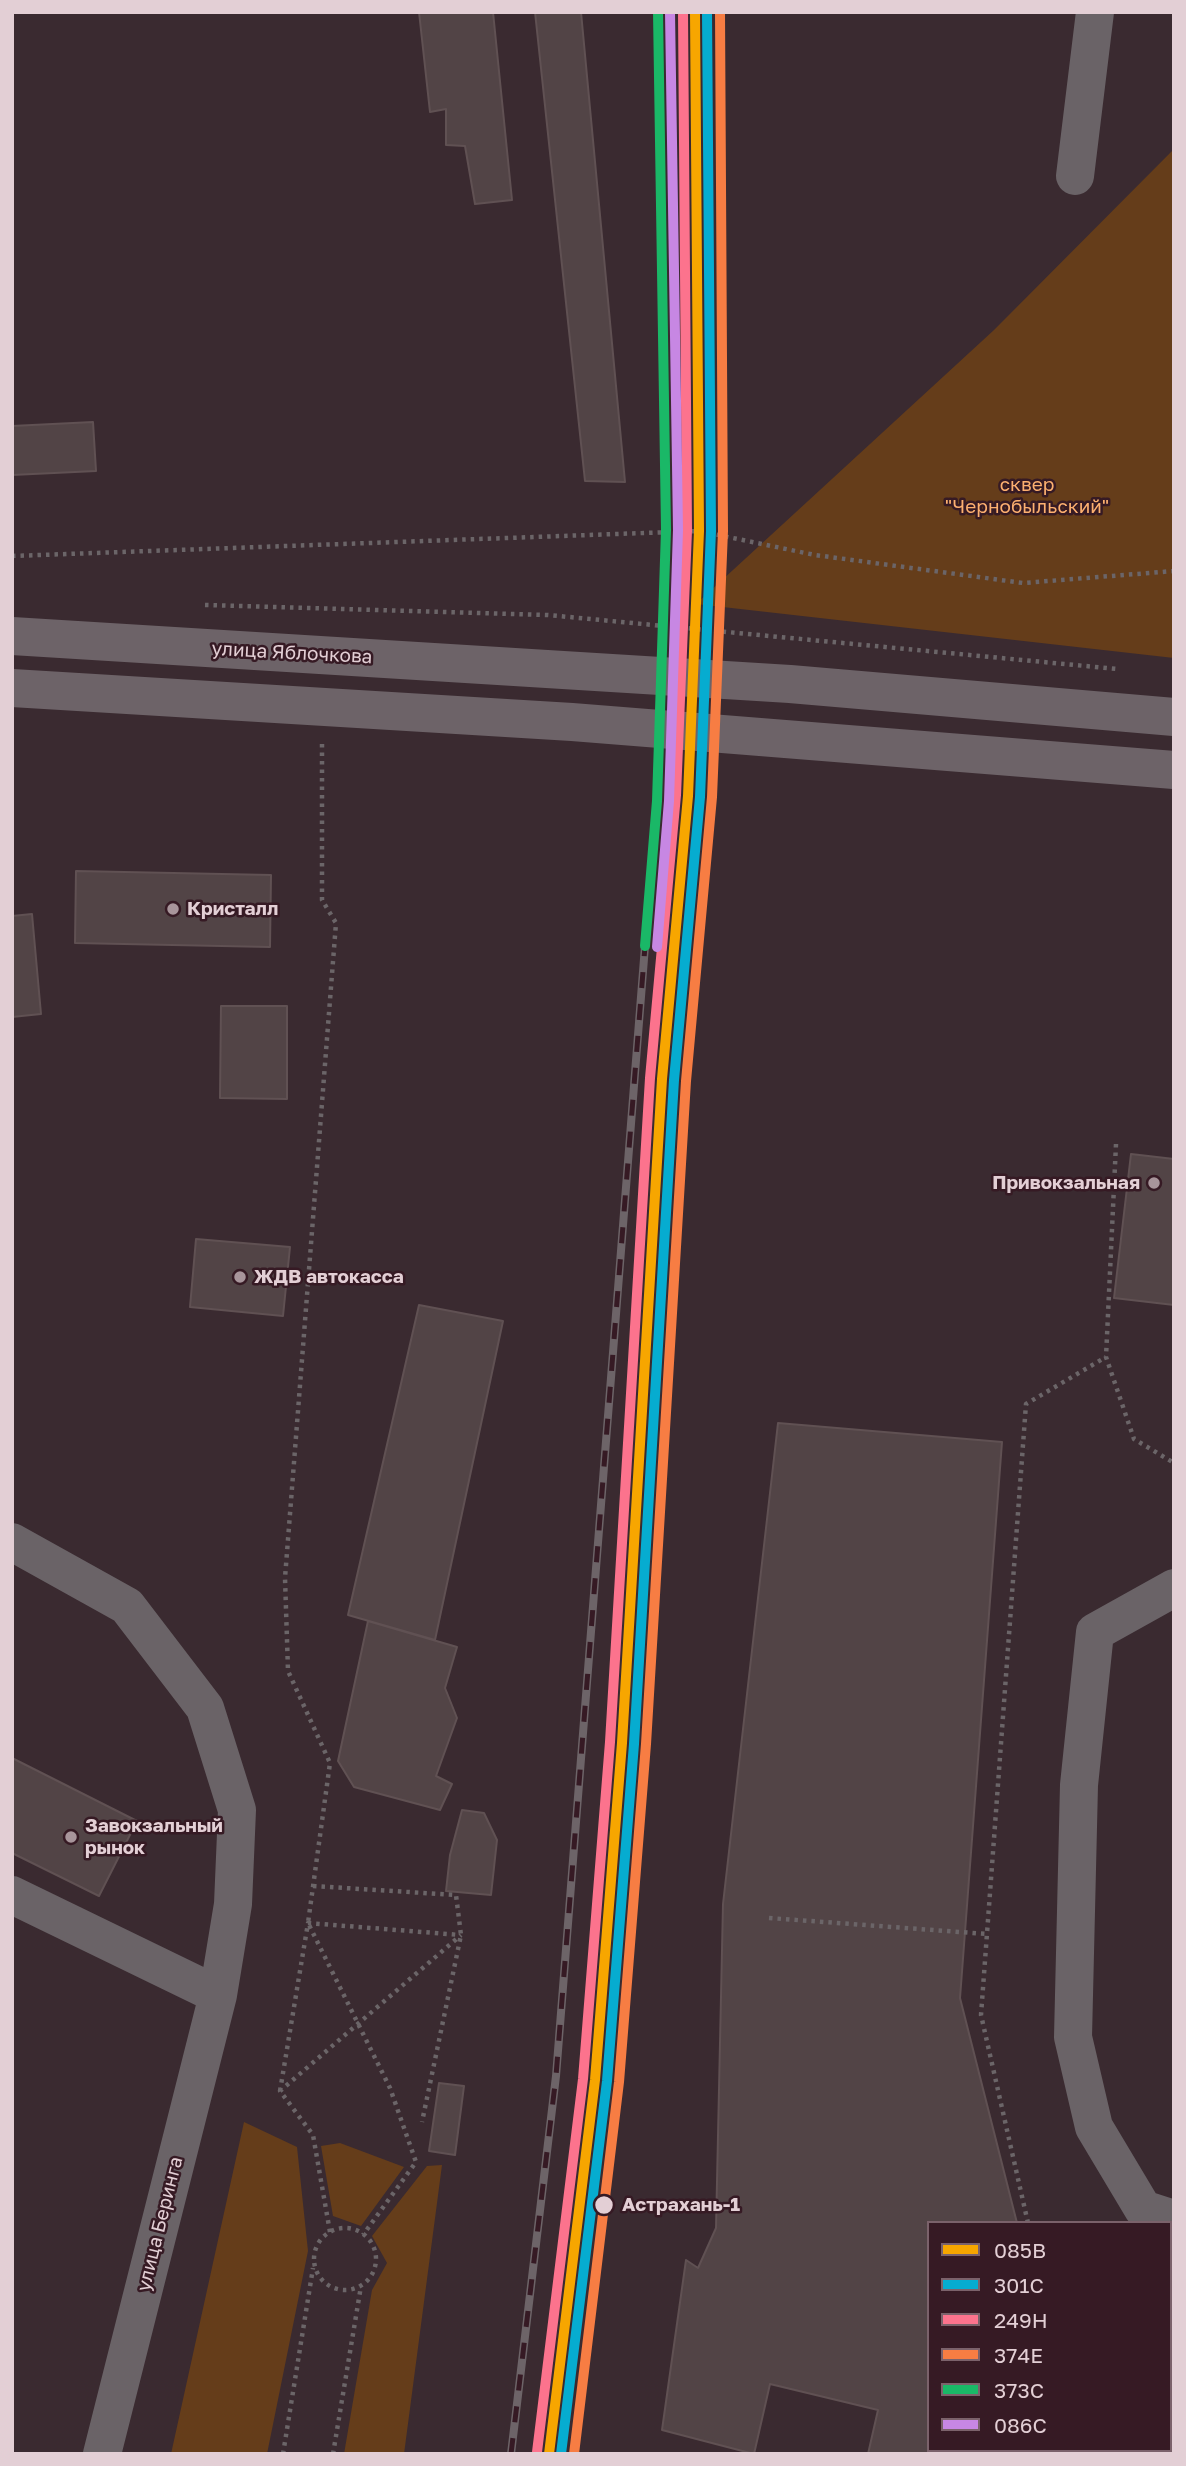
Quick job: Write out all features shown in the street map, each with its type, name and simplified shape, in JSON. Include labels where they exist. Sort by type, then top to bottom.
[{"type":"main road","name":"улица Яблочкова","points":[[12,636],[790,684],[1174,717]]},
{"type":"main road","points":[[12,688],[785,737],[1174,770]]},
{"type":"street","points":[[1075,176],[1095,12]]},
{"type":"street","name":"улица Беринга","points":[[12,1542],[127,1606],[205,1708],[237,1810],[233,1904],[218,1995],[102,2454]]},
{"type":"street","points":[[1174,1588],[1095,1632],[1079,1785],[1073,2037],[1094,2127],[1143,2209],[1174,2219]]},
{"type":"street","points":[[12,1895],[218,1995]]},
{"type":"path","points":[[12,556],[699,531],[815,555],[1023,583],[1174,571]]},
{"type":"path","points":[[191,604],[548,615],[1119,669]]},
{"type":"path","points":[[321,737],[322,900],[336,923],[285,1578],[288,1671],[330,1763],[308,1923],[280,2091],[313,2135],[330,2232]]},
{"type":"path","points":[[1116,1144],[1107,1357],[1134,1439],[1174,1463]]},
{"type":"path","points":[[1028,2221],[981,2015],[1026,1404],[1107,1357]]},
{"type":"path","points":[[313,1886],[456,1895],[461,1935],[422,2122]]},
{"type":"path","points":[[769,1918],[987,1934]]},
{"type":"path","points":[[308,1923],[461,1935]]},
{"type":"path","points":[[308,1923],[390,2088],[416,2162],[363,2235]]},
{"type":"path","points":[[280,2091],[461,1935]]},
{"type":"path","points":[[283,2454],[316,2246],[330,2232],[351,2229],[369,2239],[376,2257],[374,2270],[361,2286],[351,2290],[332,2287],[324,2282],[314,2265]]},
{"type":"path","points":[[333,2454],[361,2286]]},
{"type":"green space","name":"сквер \"Чернобыльский\"","points":[[1174,149],[1174,658],[696,604],[994,330]]},
{"type":"green space","points":[[244,2122],[297,2147],[308,2251],[267,2454],[171,2454]]},
{"type":"green space","points":[[340,2143],[404,2167],[361,2226],[333,2216],[321,2146]]},
{"type":"green space","points":[[442,2165],[404,2454],[344,2454],[372,2290],[387,2263],[372,2236],[427,2166]]},
{"type":"building","points":[[419,12],[493,12],[512,200],[475,204],[465,146],[446,145],[446,109],[430,112]]},
{"type":"building","points":[[535,12],[581,12],[625,482],[585,481]]},
{"type":"building","points":[[93,422],[96,471],[12,475],[12,426]]},
{"type":"building","name":"Кристалл","points":[[76,871],[271,875],[270,947],[75,943]]},
{"type":"building","points":[[32,914],[41,1014],[12,1017],[12,916]]},
{"type":"building","points":[[221,1006],[287,1006],[287,1099],[220,1098]]},
{"type":"building","points":[[1131,1154],[1174,1159],[1174,1305],[1114,1298]]},
{"type":"building","name":"ЖДВ автокасса","points":[[196,1239],[290,1247],[283,1316],[190,1307]]},
{"type":"building","points":[[419,1305],[503,1321],[435,1640],[348,1615]]},
{"type":"building","name":"Астрахань-1","points":[[778,1423],[1002,1442],[960,1998],[1016,2221],[927,2221],[927,2452],[931,2454],[868,2454],[878,2410],[770,2384],[754,2454],[662,2430],[686,2260],[698,2268],[716,2228],[723,1904]]},
{"type":"building","points":[[368,1621],[457,1647],[445,1688],[457,1718],[436,1776],[452,1784],[440,1810],[354,1787],[338,1761]]},
{"type":"building","name":"Завокзальный рынок","points":[[12,1758],[137,1821],[99,1896],[12,1853]]},
{"type":"building","points":[[462,1810],[484,1813],[497,1840],[491,1895],[446,1891],[450,1855]]},
{"type":"building","points":[[439,2083],[464,2086],[455,2155],[429,2151]]},
{"type":"railway","points":[[511,2454],[556,2076],[645,946]]},
{"type":"transit line","name":"373C","points":[[645,946],[657,801],[666,530],[658,12]]},
{"type":"transit line","name":"086С","points":[[657,947],[669,801],[678,530],[670,12]]},
{"type":"transit line","name":"249Н","points":[[537,2452],[583,2079],[610,1742],[650,1078],[676,795],[687,531],[683,12]]},
{"type":"transit line","name":"085В","points":[[549,2454],[595,2080],[622,1743],[662,1079],[688,796],[699,531],[695,12]]},
{"type":"transit line","name":"301С","points":[[561,2454],[607,2081],[634,1744],[674,1080],[700,797],[711,531],[707,12]]},
{"type":"transit line","name":"374Е","points":[[574,2454],[619,2082],[646,1744],[686,1081],[712,797],[723,531],[720,12]]},
{"type":"place","name":"Кристалл","points":[[173,909]]},
{"type":"place","name":"Привокзальная","points":[[1154,1183]]},
{"type":"place","name":"ЖДВ автокасса","points":[[240,1277]]},
{"type":"place","name":"Завокзальный рынок","points":[[71,1837]]},
{"type":"place","name":"Астрахань-1","points":[[604,2205]]}]
